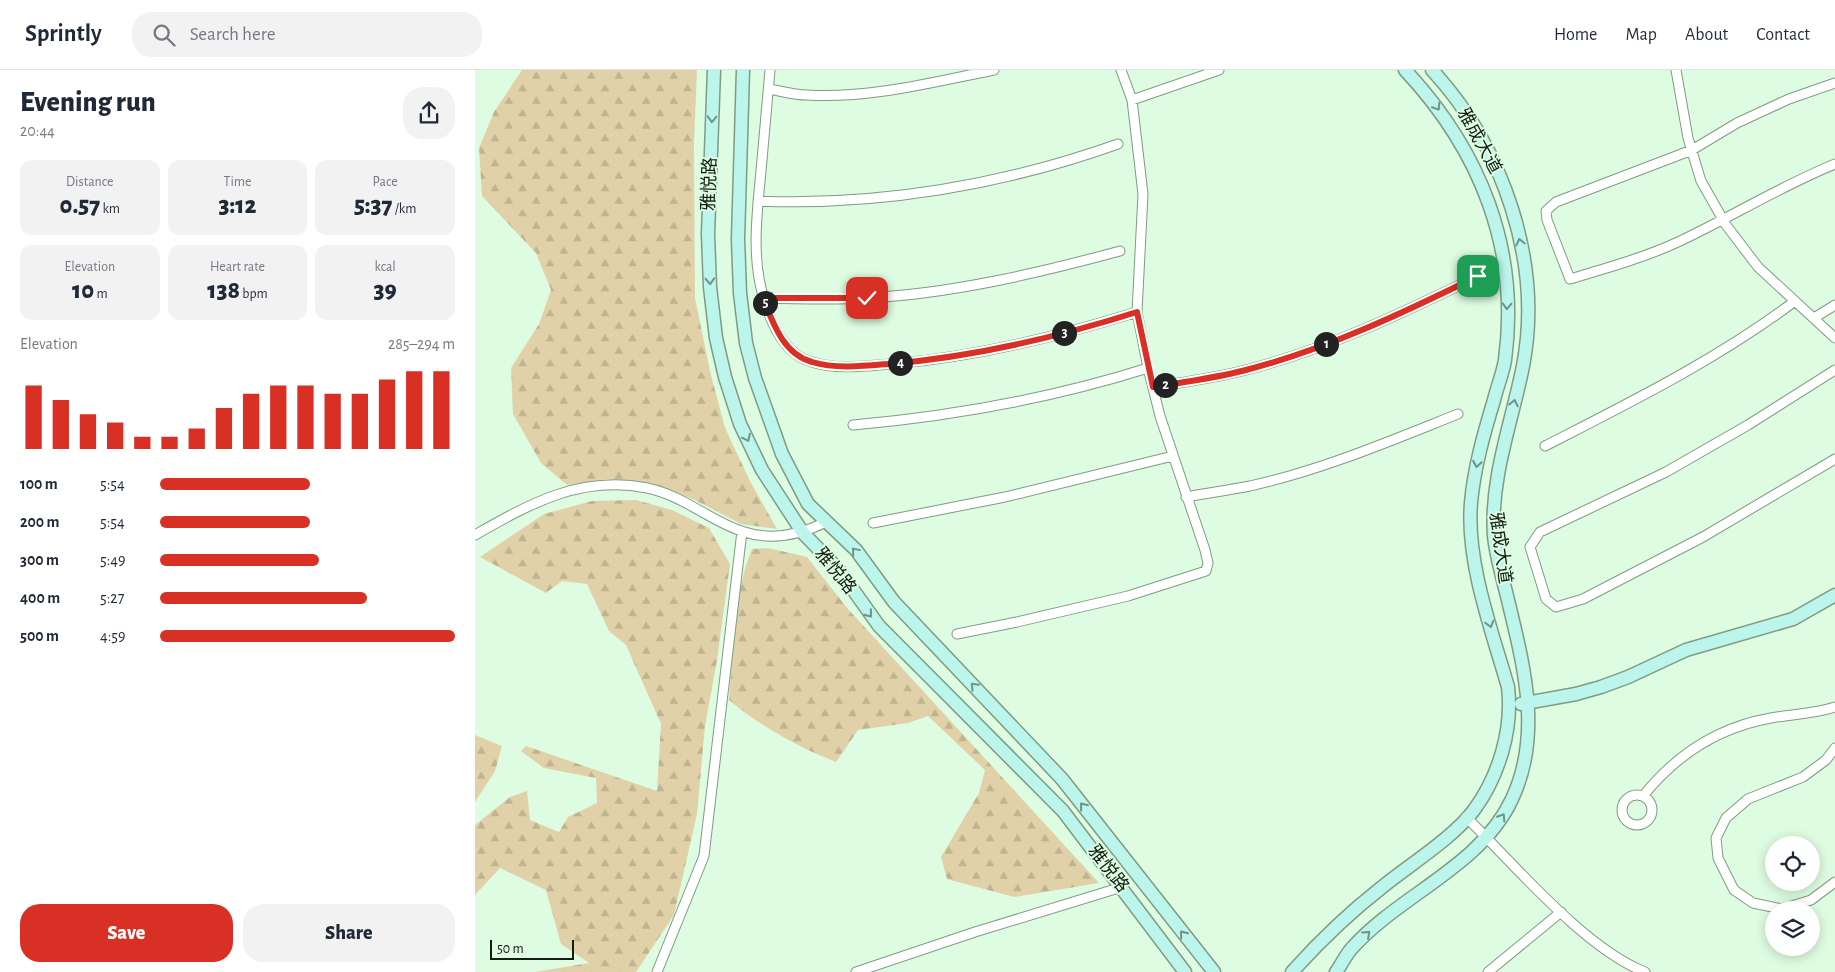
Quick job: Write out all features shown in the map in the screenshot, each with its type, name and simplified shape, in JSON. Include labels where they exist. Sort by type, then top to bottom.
[{"type":"street","name":"雅悦路","points":[[714,70],[708,234],[710,287],[716,338],[740,424],[762,470],[803,533],[839,570],[879,626],[1063,811],[1185,972]]},
{"type":"street","name":"雅悦路","points":[[743,70],[738,239],[740,293],[746,343],[755,378],[782,454],[809,504],[856,550],[894,602],[1062,779],[1214,972]]},
{"type":"street","points":[[770,70],[755,242],[763,298],[781,339],[795,353],[811,362],[867,366],[984,353],[1044,339],[1137,312]]},
{"type":"street","points":[[769,89],[806,95],[837,95],[904,88],[994,70]]},
{"type":"street","points":[[957,634],[1128,596],[1206,571],[1208,563],[1205,550],[1186,497],[1153,387],[1137,312],[1143,194],[1132,100],[1121,70]]},
{"type":"street","points":[[1132,100],[1219,70]]},
{"type":"street","points":[[1292,972],[1317,946],[1379,890],[1447,836],[1473,811],[1490,783],[1499,760],[1509,722],[1508,688],[1476,565],[1472,539],[1471,504],[1479,452],[1505,361],[1508,299],[1504,256],[1498,227],[1472,163],[1431,98],[1405,70]]},
{"type":"street","name":"雅成大道","points":[[1336,972],[1358,942],[1391,913],[1465,858],[1486,837],[1511,802],[1520,780],[1527,754],[1527,683],[1497,554],[1494,503],[1501,454],[1523,362],[1528,297],[1523,252],[1516,222],[1491,158],[1474,125],[1446,84],[1432,70]]},
{"type":"street","points":[[1677,70],[1692,150],[1701,181],[1722,218],[1758,267],[1835,338]]},
{"type":"street","points":[[1835,83],[1789,99],[1746,119],[1692,150],[1556,202],[1546,211],[1547,220],[1570,279],[1632,261],[1678,242],[1722,218],[1835,164]]},
{"type":"street","points":[[758,201],[818,202],[965,186],[1078,158],[1118,144]]},
{"type":"street","points":[[763,298],[867,298],[916,293],[1046,271],[1120,251]]},
{"type":"street","points":[[1153,387],[1246,370],[1295,355],[1347,337],[1478,276]]},
{"type":"street","points":[[1545,446],[1684,374],[1765,324],[1795,300]]},
{"type":"street","points":[[1814,318],[1835,305]]},
{"type":"street","points":[[853,425],[961,412],[1036,398],[1101,383],[1148,368]]},
{"type":"street","points":[[1835,370],[1748,425],[1667,472],[1540,532],[1530,547],[1546,599],[1556,607],[1583,599],[1703,537],[1835,459]]},
{"type":"street","points":[[1186,497],[1251,486],[1298,473],[1364,451],[1458,414]]},
{"type":"street","points":[[873,523],[1005,497],[1173,456]]},
{"type":"street","points":[[475,535],[544,498],[582,487],[619,484],[649,488],[681,500],[742,531],[781,536],[803,533],[826,522]]},
{"type":"street","points":[[657,972],[704,856],[742,531]]},
{"type":"street","points":[[1510,705],[1528,704],[1601,687],[1628,678],[1686,650],[1793,619],[1835,595]]},
{"type":"street","points":[[1643,796],[1654,782],[1693,748],[1722,731],[1771,717],[1825,711],[1835,707]]},
{"type":"street","points":[[1835,748],[1826,760],[1803,777],[1747,799],[1726,818],[1716,838],[1718,858],[1734,890],[1753,903],[1782,909],[1811,900],[1835,882]]},
{"type":"street","points":[[1466,817],[1561,912],[1625,964],[1645,972]]},
{"type":"street","points":[[856,972],[975,932],[1122,887]]},
{"type":"street","points":[[1488,972],[1561,912]]},
{"type":"green space","points":[[522,70],[697,70],[694,144],[695,298],[710,371],[725,428],[751,483],[777,529],[741,524],[695,500],[651,483],[606,479],[567,485],[541,463],[513,414],[511,368],[539,324],[551,290],[536,253],[482,196],[479,148],[494,112]]},
{"type":"green space","points":[[636,500],[672,510],[709,528],[730,564],[717,660],[705,726],[697,814],[674,915],[636,972],[535,972],[589,963],[561,944],[546,890],[500,868],[475,895],[475,825],[510,797],[527,791],[530,820],[559,832],[568,817],[597,803],[596,778],[544,768],[521,751],[526,746],[657,791],[661,724],[626,645],[609,631],[587,584],[562,581],[546,593],[480,557],[544,514],[592,501]]},
{"type":"green space","points":[[768,548],[807,557],[848,609],[1099,883],[1014,897],[947,879],[941,857],[979,793],[985,770],[928,716],[908,723],[858,730],[836,762],[780,735],[753,719],[729,700],[735,623],[741,585],[752,549]]},
{"type":"green space","points":[[475,735],[502,746],[495,771],[475,802]]},
{"type":"route","points":[[867,298],[763,298],[781,339],[795,353],[811,362],[832,365],[867,366],[984,353],[1044,339],[1137,312],[1153,387],[1246,370],[1295,355],[1347,337],[1478,276]]}]
